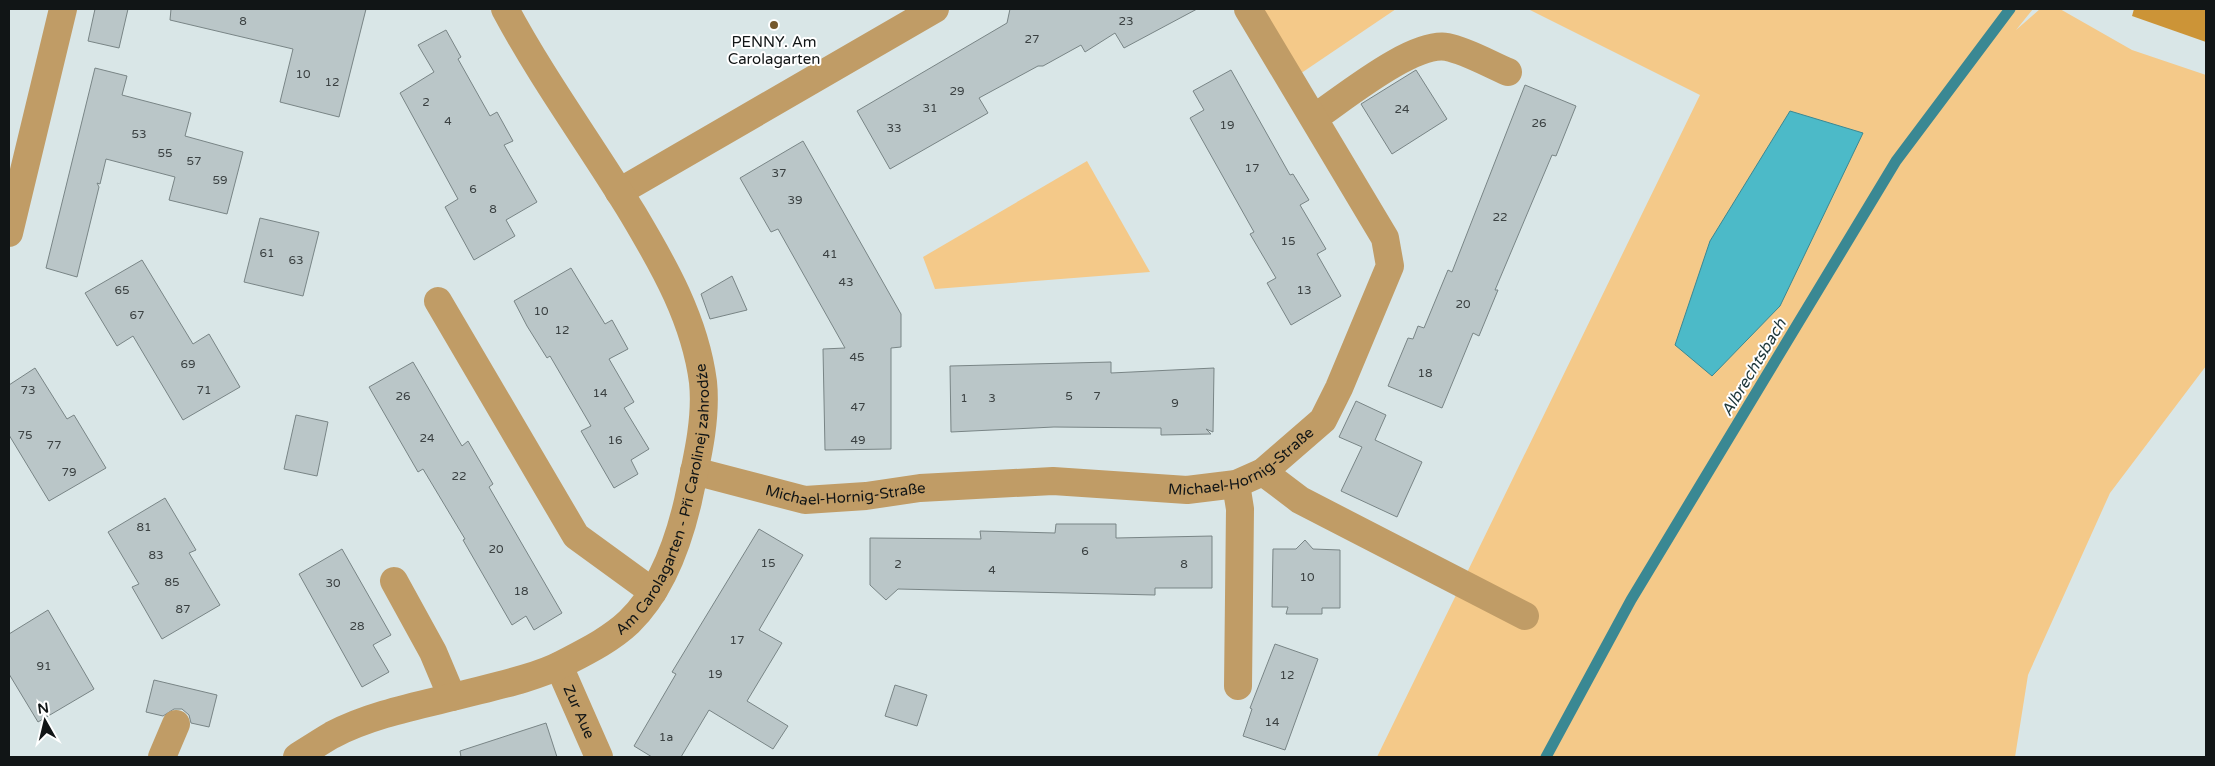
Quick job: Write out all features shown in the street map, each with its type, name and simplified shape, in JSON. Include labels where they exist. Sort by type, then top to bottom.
[{"type":"street","points":[[9,233],[63,9]]},
{"type":"street","name":"Am Carolagarten - Při Carolinej zahrodźe","points":[[296,757],[333,734],[368,720],[494,687],[559,666],[609,638],[629,621],[653,592],[670,556],[684,517],[702,420],[703,384],[698,350],[681,300],[652,246],[522,41],[505,9]]},
{"type":"street","points":[[619,192],[935,9]]},
{"type":"street","name":"Michael-Hornig-Straße","points":[[694,471],[805,500],[866,496],[920,488],[1053,481],[1187,490],[1236,484],[1263,472],[1323,420],[1339,388],[1390,266],[1385,238],[1248,9]]},
{"type":"street","points":[[1314,118],[1396,63],[1420,50],[1434,46],[1448,48],[1508,72]]},
{"type":"street","points":[[438,301],[576,536],[653,592]]},
{"type":"street","points":[[1263,472],[1300,500],[1525,616]]},
{"type":"street","points":[[1236,484],[1240,509],[1238,686]]},
{"type":"street","points":[[394,581],[433,652],[452,697]]},
{"type":"street","name":"Zur Aue","points":[[559,666],[599,757]]},
{"type":"street","points":[[162,757],[176,724]]},
{"type":"shaded area","points":[[1248,9],[1396,9],[1291,80]]},
{"type":"shaded area","points":[[1528,9],[2033,9],[2016,30],[2040,9],[2060,9],[2132,50],[2206,75],[2206,366],[2110,493],[2028,675],[2015,757],[1377,757],[1700,95]]},
{"type":"shaded area","points":[[2134,9],[2206,9],[2206,42],[2132,16]]},
{"type":"shaded area","points":[[1087,161],[1150,272],[935,289],[923,257]]},
{"type":"water","points":[[1790,111],[1863,133],[1780,306],[1712,376],[1675,345],[1710,241]]},
{"type":"building","points":[[95,9],[128,9],[119,48],[88,41]]},
{"type":"building","points":[[171,9],[366,9],[339,117],[280,102],[293,49],[170,20]]},
{"type":"building","points":[[1010,9],[1197,9],[1124,48],[1115,33],[1085,52],[1081,45],[1043,66],[1038,66],[979,98],[988,113],[890,169],[857,111],[1007,23]]},
{"type":"building","points":[[446,30],[461,57],[458,59],[490,116],[497,112],[513,141],[504,145],[537,202],[506,220],[515,236],[474,260],[445,207],[458,199],[400,93],[434,72],[418,45]]},
{"type":"building","points":[[95,68],[127,76],[122,95],[191,113],[185,136],[243,152],[227,214],[169,200],[175,177],[106,159],[100,184],[97,183],[99,187],[77,277],[46,268]]},
{"type":"building","points":[[1231,70],[1290,175],[1293,174],[1309,200],[1300,205],[1326,249],[1317,254],[1341,296],[1291,325],[1267,283],[1276,278],[1250,234],[1254,232],[1190,118],[1204,110],[1193,91]]},
{"type":"building","points":[[1416,70],[1447,119],[1392,154],[1361,104]]},
{"type":"building","points":[[1525,85],[1576,106],[1556,156],[1552,155],[1495,290],[1498,290],[1479,336],[1473,333],[1442,408],[1388,386],[1408,338],[1413,339],[1418,326],[1424,328],[1448,270],[1452,272]]},
{"type":"building","points":[[803,141],[901,314],[901,347],[891,348],[891,449],[825,450],[823,349],[845,348],[778,229],[771,232],[740,178]]},
{"type":"building","points":[[260,218],[319,232],[303,296],[244,282]]},
{"type":"building","points":[[142,260],[193,344],[209,334],[240,387],[183,420],[133,336],[117,346],[85,293]]},
{"type":"building","points":[[571,268],[605,324],[612,320],[628,349],[609,359],[634,402],[624,408],[649,449],[631,460],[638,474],[614,488],[581,431],[591,426],[550,356],[547,358],[527,326],[514,301]]},
{"type":"building","points":[[732,276],[747,310],[710,319],[701,294]]},
{"type":"building","points":[[413,362],[462,446],[468,441],[493,484],[489,487],[562,613],[534,630],[526,616],[512,625],[463,540],[465,539],[423,469],[418,472],[369,387]]},
{"type":"building","points":[[1111,362],[1111,373],[1214,368],[1213,432],[1206,429],[1211,434],[1161,435],[1161,428],[1054,427],[951,432],[950,366]]},
{"type":"building","points":[[35,368],[67,419],[74,415],[106,468],[49,501],[9,435],[9,385]]},
{"type":"building","points":[[1356,401],[1386,415],[1375,440],[1422,462],[1397,517],[1341,491],[1362,447],[1339,437]]},
{"type":"building","points":[[296,415],[328,422],[317,476],[284,469]]},
{"type":"building","points":[[165,498],[196,550],[189,553],[220,605],[162,639],[132,587],[139,584],[108,532]]},
{"type":"building","points":[[1056,524],[1116,524],[1116,538],[1212,536],[1212,588],[1155,588],[1155,595],[898,589],[886,600],[870,585],[870,538],[981,539],[980,531],[1055,533]]},
{"type":"building","points":[[759,529],[803,555],[759,630],[782,643],[747,701],[788,726],[773,749],[709,710],[681,757],[652,757],[634,746],[676,674],[672,672]]},
{"type":"building","points":[[1305,540],[1313,549],[1340,550],[1340,608],[1322,608],[1322,614],[1286,614],[1288,607],[1272,607],[1273,549],[1296,549]]},
{"type":"building","points":[[342,549],[391,635],[373,645],[389,672],[362,687],[299,574]]},
{"type":"building","points":[[48,610],[94,689],[38,722],[9,674],[9,634]]},
{"type":"building","points":[[1275,644],[1318,659],[1285,750],[1243,736],[1252,709],[1250,708]]},
{"type":"building","points":[[154,680],[217,695],[209,727],[191,723],[189,715],[182,709],[174,709],[163,716],[146,712]]},
{"type":"building","points":[[895,685],[927,695],[917,726],[885,716]]},
{"type":"building","points":[[546,723],[557,757],[461,757],[460,751]]},
{"type":"waterway","name":"Albrechtsbach","points":[[1546,757],[1631,600],[1896,161],[2010,9]]},
{"type":"place","name":"PENNY. Am Carolagarten","points":[[774,25]]}]
